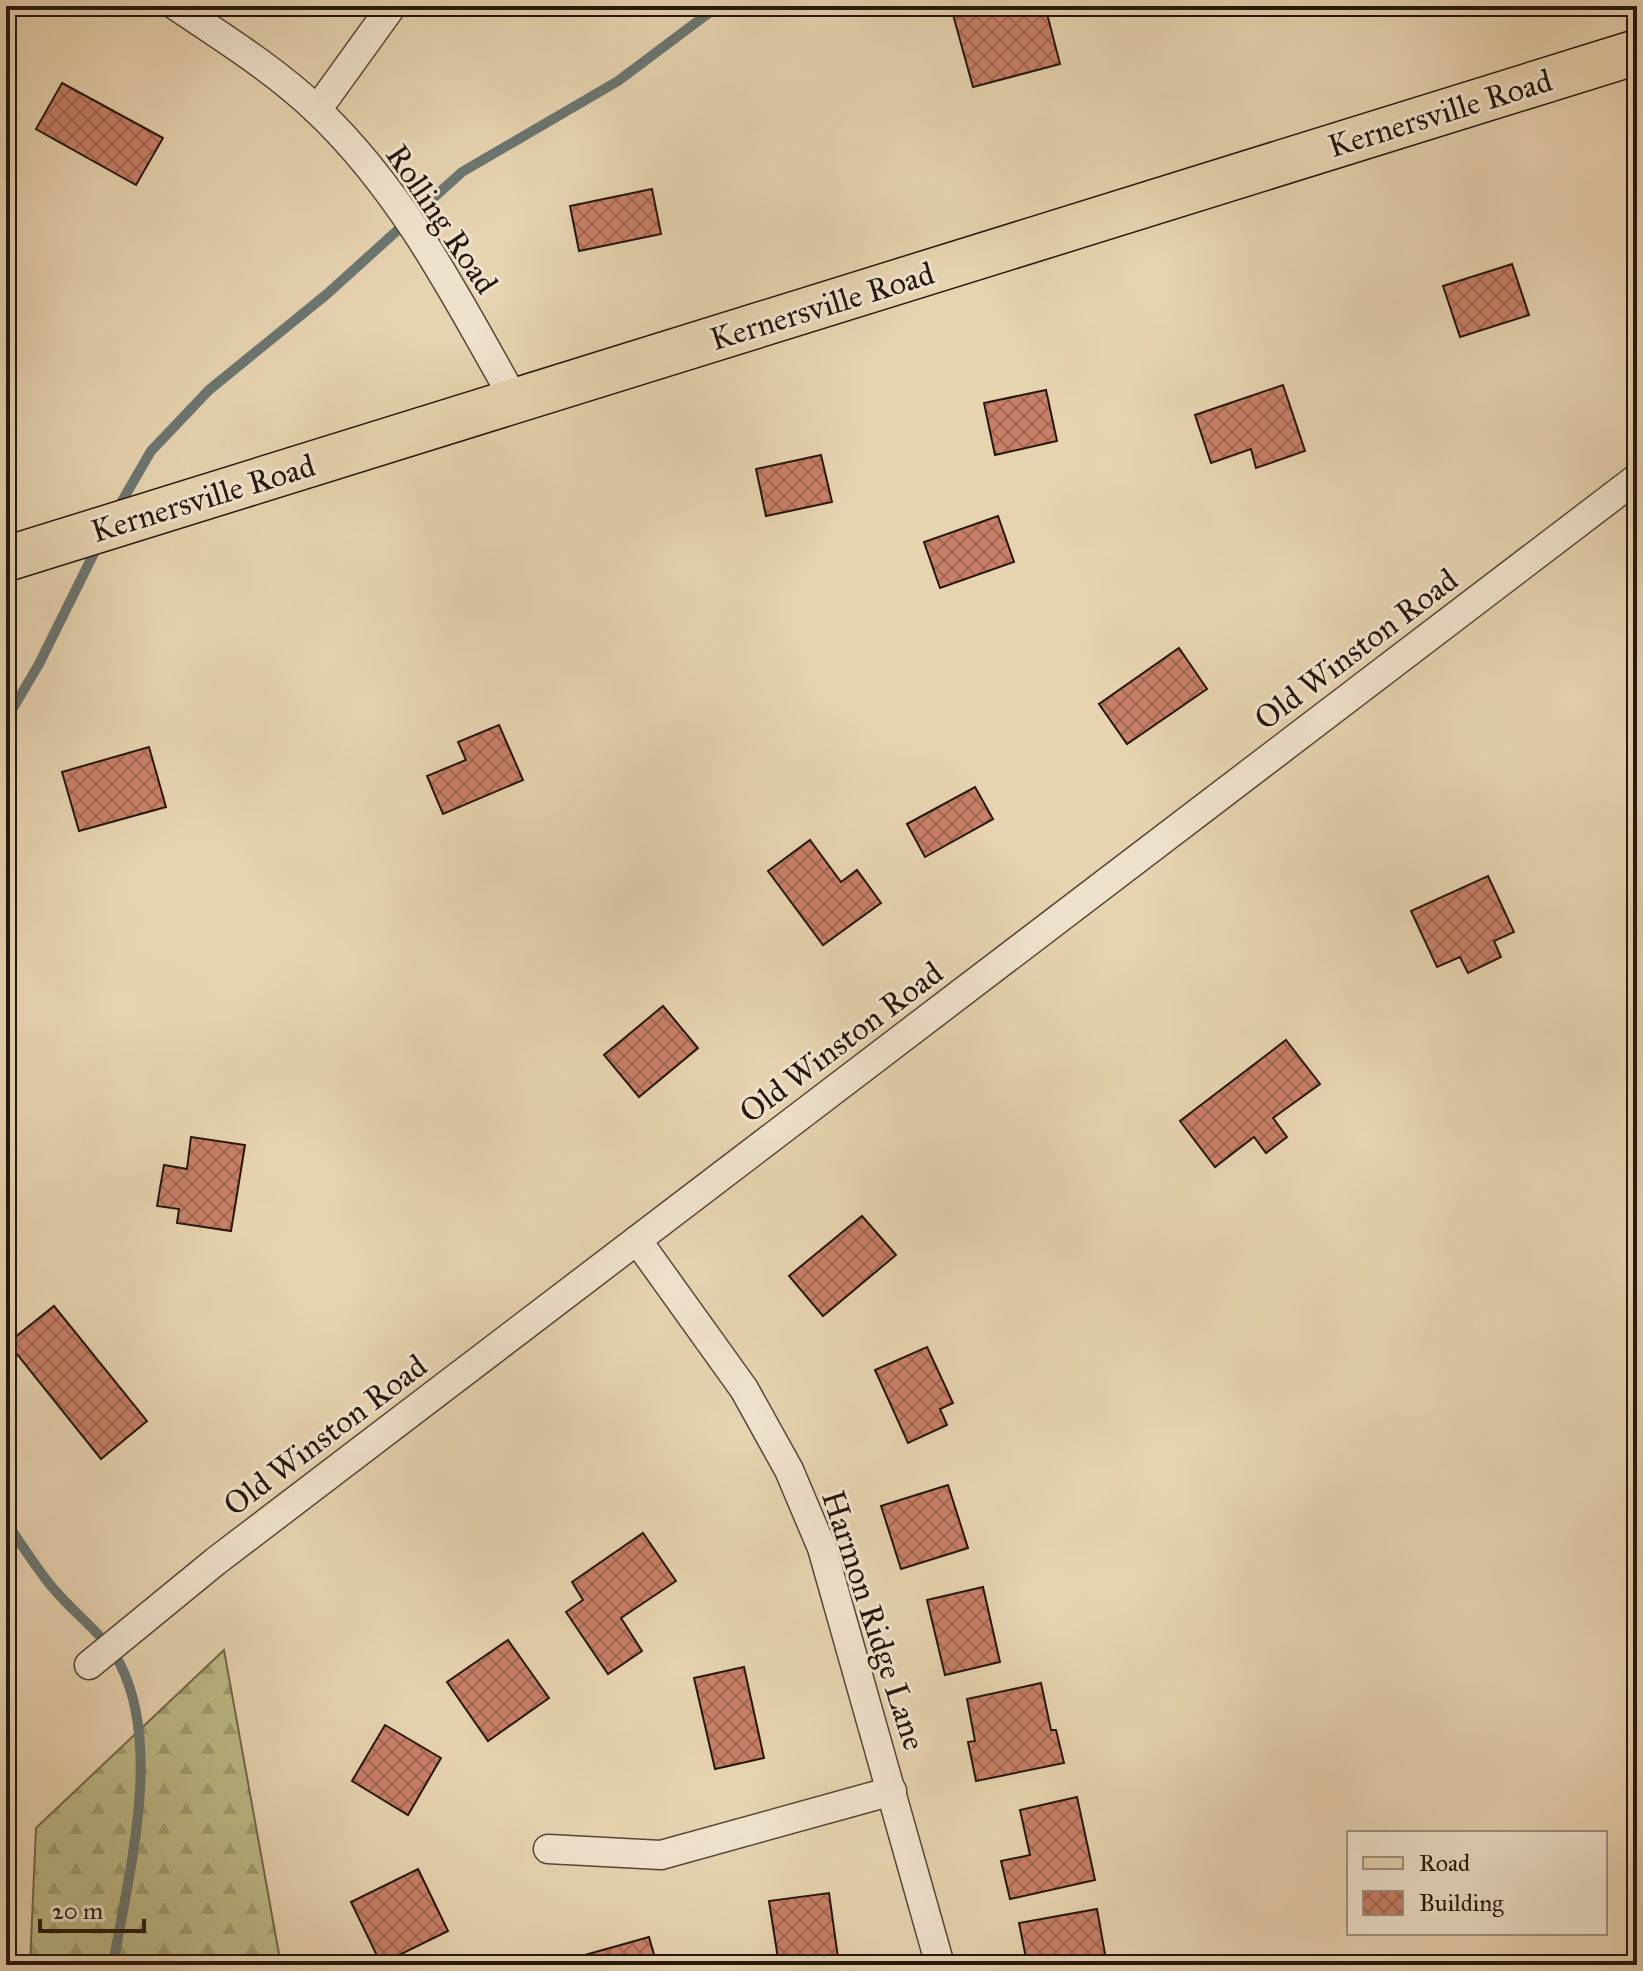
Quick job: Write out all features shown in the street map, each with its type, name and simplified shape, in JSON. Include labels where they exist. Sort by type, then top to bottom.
[{"type":"main road","name":"Kernersville Road","points":[[6,559],[1637,52]]},
{"type":"street","name":"Rolling Road","points":[[176,6],[262,64],[317,110],[401,206],[435,259],[515,401]]},
{"type":"street","points":[[317,110],[392,6]]},
{"type":"street","name":"Old Winston Road","points":[[89,1665],[216,1561],[1637,478]]},
{"type":"street","name":"Harmon Ridge Lane","points":[[637,1240],[744,1389],[789,1470],[822,1548],[940,1965]]},
{"type":"street","points":[[548,1849],[661,1855],[892,1791]]},
{"type":"green space","points":[[224,1650],[281,1965],[30,1965],[36,1828]]},
{"type":"building","points":[[971,6],[1045,6],[1060,64],[973,87],[952,11]]},
{"type":"building","points":[[62,83],[163,138],[136,185],[36,129]]},
{"type":"building","points":[[652,189],[661,234],[579,251],[570,206]]},
{"type":"building","points":[[1512,264],[1529,315],[1460,337],[1443,286]]},
{"type":"building","points":[[1283,385],[1305,451],[1256,468],[1251,449],[1211,463],[1195,415]]},
{"type":"building","points":[[1046,390],[1057,441],[995,455],[984,403]]},
{"type":"building","points":[[821,455],[832,502],[766,516],[756,469]]},
{"type":"building","points":[[998,516],[1014,562],[940,588],[924,542]]},
{"type":"building","points":[[1179,648],[1207,689],[1127,744],[1099,704]]},
{"type":"building","points":[[499,725],[523,780],[443,814],[427,776],[466,760],[458,742]]},
{"type":"building","points":[[149,747],[166,807],[79,831],[62,772]]},
{"type":"building","points":[[975,787],[993,819],[925,857],[907,824]]},
{"type":"building","points":[[810,840],[841,882],[857,870],[881,903],[823,945],[768,871]]},
{"type":"building","points":[[1488,876],[1514,932],[1494,941],[1501,957],[1468,973],[1460,957],[1437,967],[1411,911]]},
{"type":"building","points":[[663,1006],[698,1048],[639,1097],[604,1055]]},
{"type":"building","points":[[1286,1040],[1320,1084],[1273,1118],[1287,1137],[1266,1153],[1254,1137],[1215,1167],[1180,1121]]},
{"type":"building","points":[[191,1137],[245,1145],[231,1231],[177,1223],[179,1209],[157,1206],[164,1165],[187,1169]]},
{"type":"building","points":[[862,1216],[896,1255],[823,1316],[789,1276]]},
{"type":"building","points":[[54,1306],[147,1421],[101,1459],[8,1343]]},
{"type":"building","points":[[927,1347],[953,1403],[940,1409],[947,1425],[908,1443],[875,1370]]},
{"type":"building","points":[[948,1485],[968,1548],[901,1569],[881,1506]]},
{"type":"building","points":[[643,1533],[676,1581],[621,1618],[642,1651],[608,1674],[566,1612],[583,1600],[572,1582]]},
{"type":"building","points":[[983,1587],[1000,1662],[945,1675],[927,1600]]},
{"type":"building","points":[[508,1640],[549,1698],[488,1741],[447,1682]]},
{"type":"building","points":[[744,1667],[764,1758],[715,1769],[694,1678]]},
{"type":"building","points":[[1041,1683],[1051,1730],[1056,1730],[1064,1763],[976,1781],[968,1742],[975,1741],[967,1699]]},
{"type":"building","points":[[385,1725],[441,1758],[408,1815],[352,1781]]},
{"type":"building","points":[[1077,1797],[1095,1880],[1010,1899],[1001,1861],[1030,1855],[1020,1810]]},
{"type":"building","points":[[418,1869],[448,1931],[381,1964],[351,1902]]},
{"type":"building","points":[[829,1893],[839,1965],[779,1965],[769,1901]]},
{"type":"building","points":[[1097,1909],[1107,1965],[1034,1965],[1033,1957],[1026,1958],[1019,1923]]},
{"type":"building","points":[[649,1937],[657,1965],[588,1965],[585,1955]]},
{"type":"waterway","points":[[118,508],[151,451],[209,390],[327,294],[462,172],[618,81],[718,6]]},
{"type":"waterway","points":[[6,720],[39,664],[99,543]]},
{"type":"waterway","points":[[6,1522],[48,1582],[113,1653],[133,1697],[141,1773],[133,1853],[113,1965]]}]
